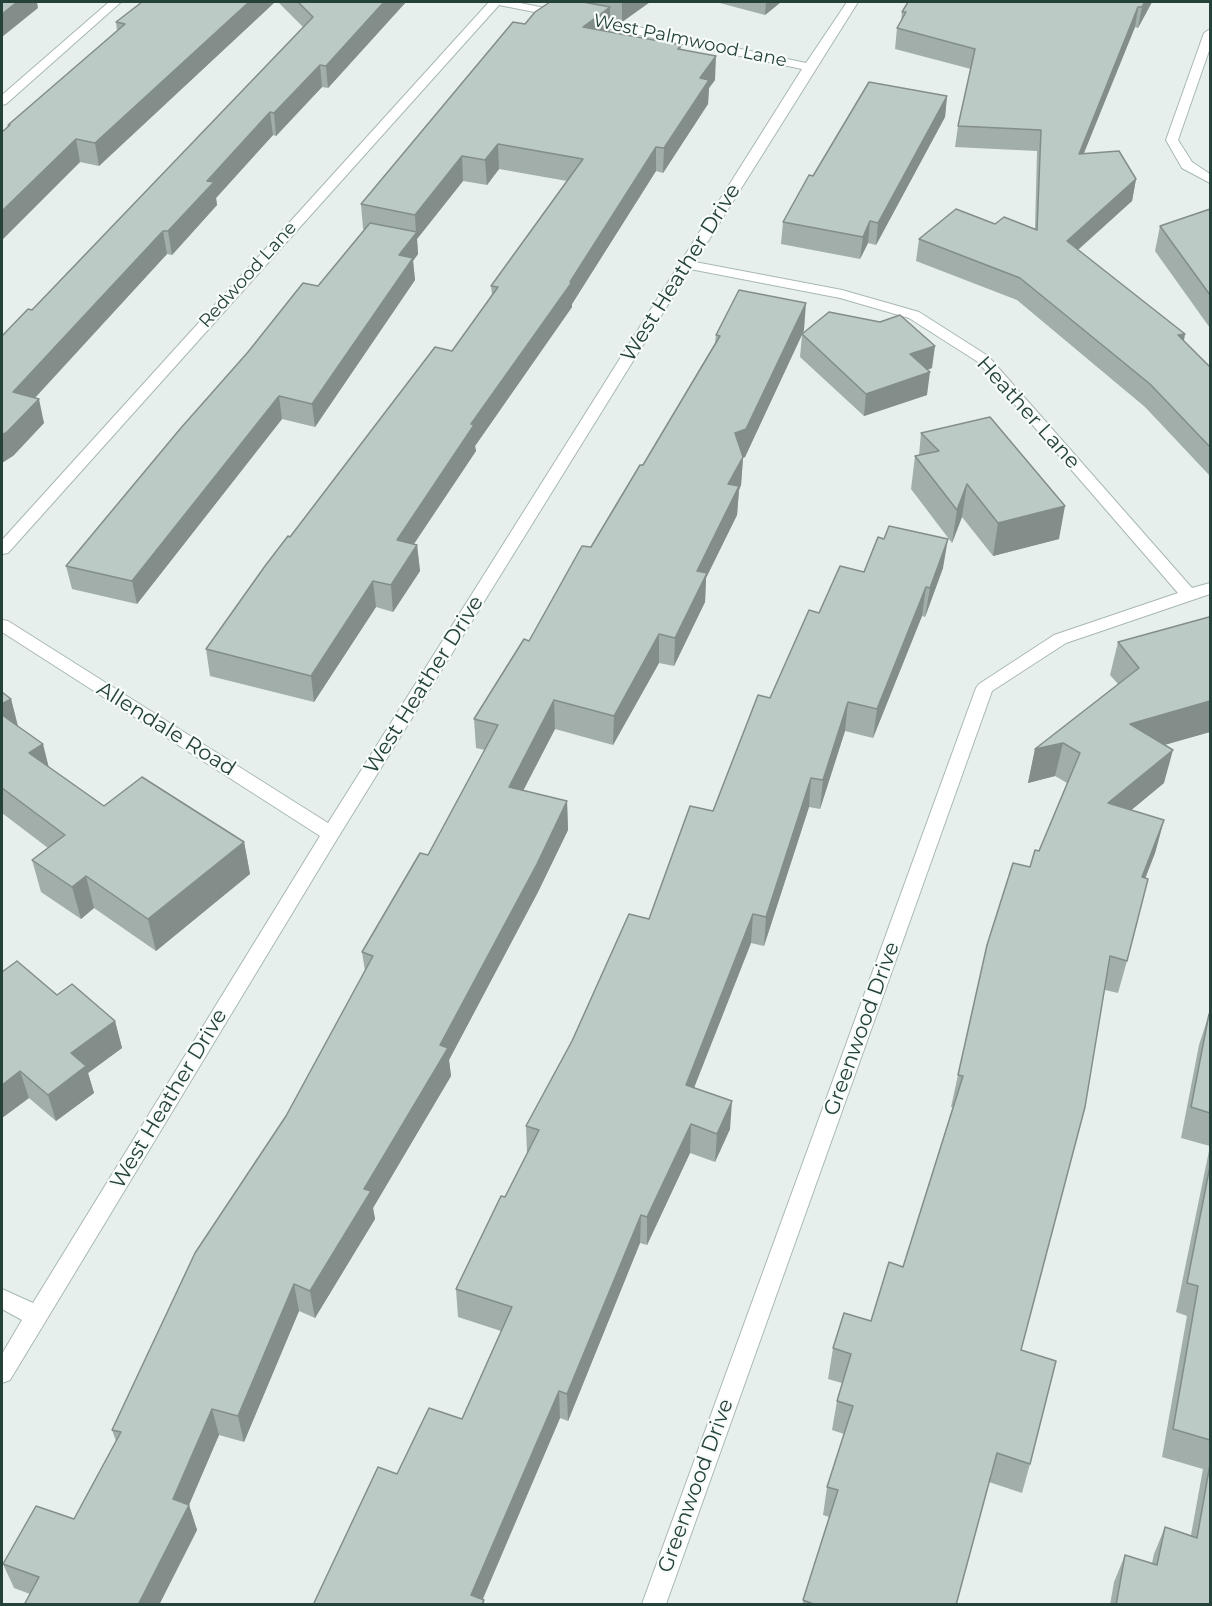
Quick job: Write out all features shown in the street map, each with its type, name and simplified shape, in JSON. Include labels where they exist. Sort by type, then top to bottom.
[{"type":"street","points":[[2,101],[115,2]]},
{"type":"street","name":"Redwood Lane","points":[[2,549],[495,2]]},
{"type":"street","name":"West Palmwood Lane","points":[[500,2],[809,66]]},
{"type":"street","name":"West Heather Drive","points":[[2,1373],[331,834],[809,66],[852,2]]},
{"type":"street","points":[[1210,33],[1172,140],[1187,165],[1210,179]]},
{"type":"street","name":"Heather Lane","points":[[686,264],[842,294],[914,315],[983,359],[1188,594]]},
{"type":"street","name":"Greenwood Drive","points":[[654,1605],[985,688],[1060,639],[1210,588]]},
{"type":"street","name":"Allendale Road","points":[[2,625],[331,834]]},
{"type":"street","points":[[2,1298],[36,1316]]},
{"type":"building","points":[[2,2],[17,2],[2,14]]},
{"type":"building","points":[[142,2],[249,2],[95,143],[76,139],[2,211],[2,132],[125,24],[116,22]]},
{"type":"building","points":[[298,2],[384,2],[326,66],[320,65],[274,113],[270,112],[207,181],[214,182],[168,231],[163,231],[13,392],[39,399],[2,435],[2,336],[28,309],[32,310],[313,17]]},
{"type":"building","points":[[550,2],[583,2],[610,7],[583,27],[681,45],[678,49],[716,56],[700,78],[709,80],[664,148],[656,147],[570,282],[572,282],[471,424],[474,425],[397,540],[417,545],[391,585],[373,581],[311,676],[206,649],[265,566],[288,536],[290,537],[435,347],[452,351],[498,287],[491,286],[583,159],[498,144],[485,160],[462,156],[415,215],[361,204],[513,22],[525,24],[535,12]]},
{"type":"building","points":[[908,2],[1145,2],[1142,7],[1138,7],[1079,154],[1119,151],[1136,179],[1067,241],[1185,334],[1178,335],[1210,367],[1210,447],[1150,384],[1020,278],[919,239],[956,209],[995,224],[1004,217],[1037,230],[1041,130],[958,126],[975,49],[897,28],[906,12],[902,12]]},
{"type":"building","points":[[869,82],[947,96],[878,223],[870,221],[863,237],[783,222],[809,175],[813,176]]},
{"type":"building","points":[[1210,209],[1210,295],[1160,226]]},
{"type":"building","points":[[370,223],[417,232],[399,255],[413,258],[312,404],[279,396],[132,581],[66,566],[180,429],[248,352],[303,283],[318,286]]},
{"type":"building","points":[[739,290],[806,303],[746,429],[735,433],[743,457],[728,484],[739,486],[697,571],[707,573],[675,638],[659,634],[614,716],[554,700],[509,787],[567,801],[537,864],[440,1045],[448,1048],[364,1189],[371,1191],[310,1291],[294,1284],[238,1416],[212,1409],[173,1499],[189,1505],[138,1605],[24,1605],[39,1577],[3,1564],[36,1506],[74,1519],[121,1432],[112,1430],[195,1253],[286,1116],[373,956],[362,952],[420,853],[428,855],[498,725],[474,719],[524,639],[529,641],[582,546],[591,547],[640,465],[643,465],[720,336],[716,335]]},
{"type":"building","points":[[829,312],[880,322],[900,315],[935,346],[910,354],[930,372],[866,394],[802,334]]},
{"type":"building","points":[[990,417],[1065,506],[998,523],[967,484],[957,510],[915,456],[939,451],[921,433]]},
{"type":"building","points":[[889,526],[948,539],[930,588],[926,587],[877,709],[848,702],[823,780],[811,778],[766,917],[753,914],[686,1085],[732,1101],[717,1134],[691,1124],[647,1217],[641,1215],[567,1394],[559,1391],[471,1595],[484,1600],[482,1605],[313,1605],[378,1467],[397,1474],[429,1408],[462,1419],[512,1307],[456,1289],[501,1196],[505,1197],[539,1130],[526,1126],[572,1041],[629,914],[649,919],[690,806],[713,811],[758,695],[770,698],[809,610],[819,613],[840,566],[864,572],[878,537],[884,539]]},
{"type":"building","points":[[1210,617],[1210,701],[1130,724],[1173,750],[1108,803],[1164,820],[1142,877],[1148,879],[1127,961],[1110,956],[1085,1107],[1021,1350],[1056,1361],[1030,1464],[997,1453],[956,1605],[816,1605],[803,1600],[838,1490],[827,1487],[853,1406],[837,1401],[851,1354],[833,1348],[844,1313],[871,1321],[889,1262],[903,1267],[963,1076],[958,1075],[987,945],[1013,863],[1030,867],[1035,850],[1039,851],[1080,753],[1063,743],[1035,749],[1139,668],[1118,642]]},
{"type":"building","points":[[2,692],[11,699],[2,704]]},
{"type":"building","points":[[2,715],[43,744],[29,753],[104,806],[142,777],[244,842],[148,919],[86,876],[72,887],[32,860],[65,835],[2,788]]},
{"type":"building","points":[[17,961],[57,995],[72,984],[115,1021],[71,1053],[86,1066],[48,1095],[20,1071],[2,1085],[2,972]]},
{"type":"building","points":[[1210,1015],[1210,1113],[1191,1107]]},
{"type":"building","points":[[1210,1166],[1210,1440],[1173,1429],[1198,1286],[1187,1283]]},
{"type":"building","points":[[1210,1464],[1210,1605],[1116,1605],[1125,1555],[1157,1565],[1165,1527],[1197,1538]]}]
